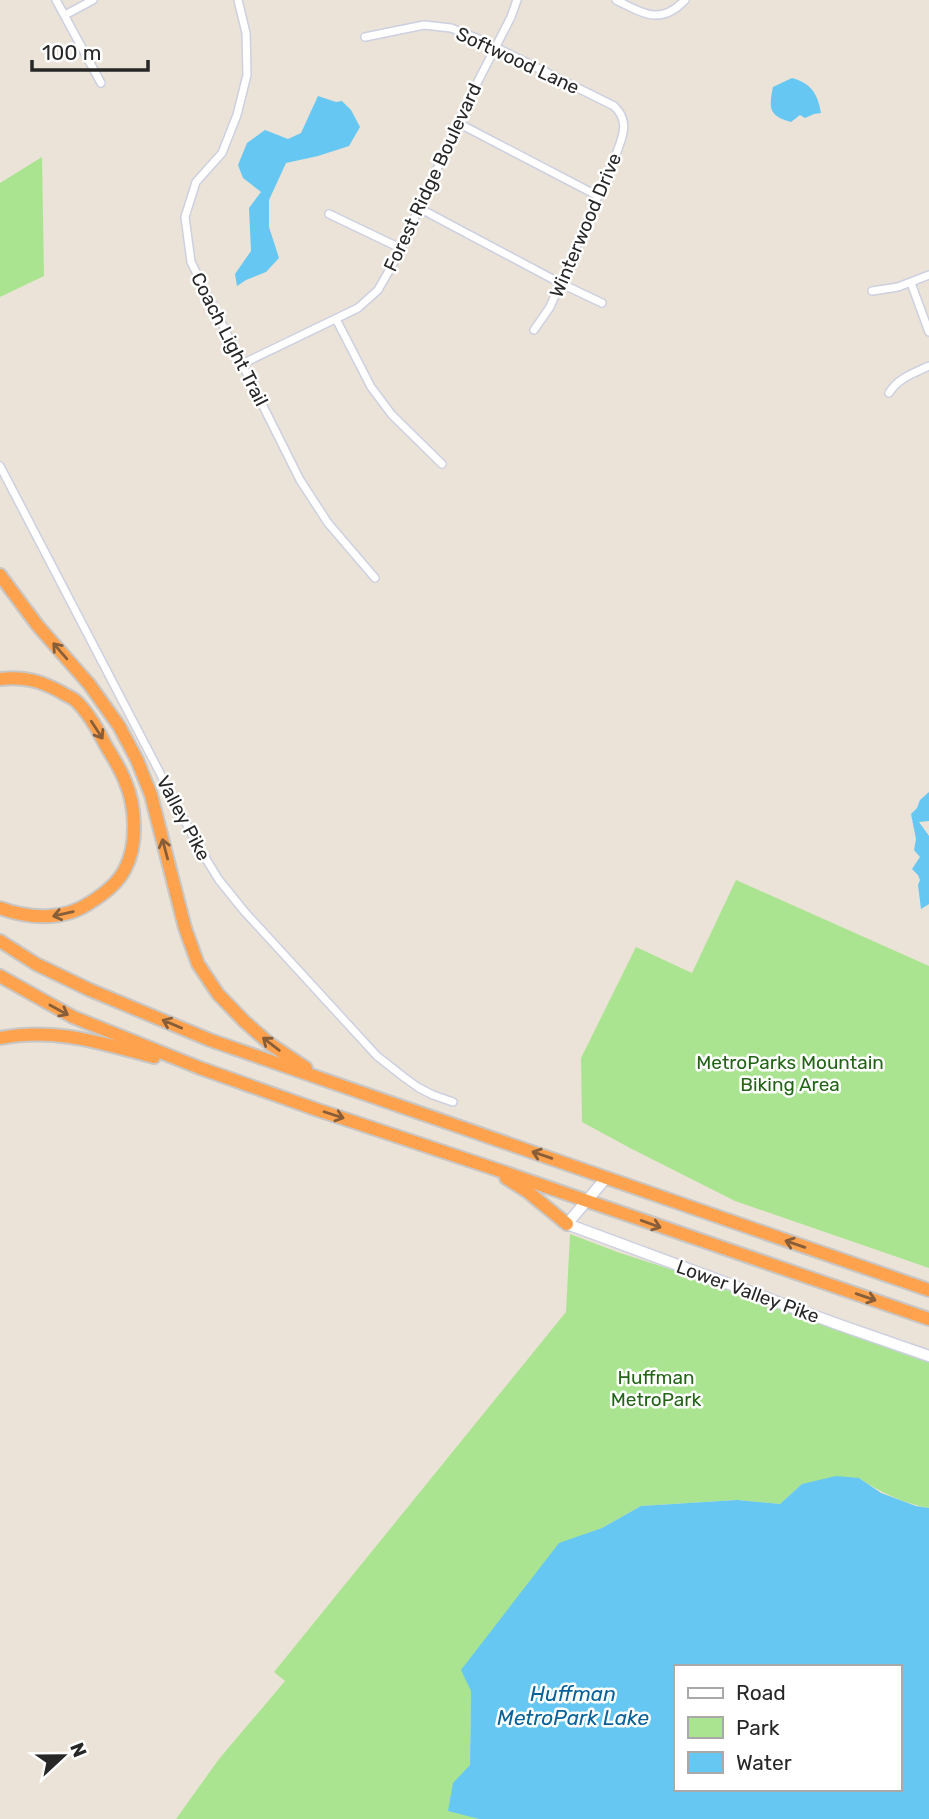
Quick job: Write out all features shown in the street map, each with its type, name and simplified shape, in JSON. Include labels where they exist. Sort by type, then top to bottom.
[{"type":"highway","points":[[0,575],[38,626],[89,684],[119,726],[137,760],[151,795],[198,964],[218,993],[244,1021],[270,1044],[328,1080]]},
{"type":"highway","points":[[0,679],[32,680],[46,684],[75,700],[97,730],[126,783],[134,816],[134,843],[125,870],[106,892],[81,910],[45,918],[0,908]]},
{"type":"highway","points":[[0,941],[36,964],[90,990],[210,1040],[929,1290]]},
{"type":"highway","points":[[0,976],[73,1017],[200,1068],[929,1319]]},
{"type":"highway","points":[[0,1038],[49,1034],[85,1039],[200,1068]]},
{"type":"highway","points":[[492,1168],[528,1192],[567,1224]]},
{"type":"street","points":[[56,0],[101,83]]},
{"type":"street","points":[[65,15],[93,0]]},
{"type":"street","name":"Coach Light Trail","points":[[238,0],[246,33],[247,75],[237,115],[222,153],[196,182],[185,217],[191,262],[300,480],[328,523],[375,578]]},
{"type":"street","name":"Forest Ridge Boulevard","points":[[242,364],[358,308],[378,290],[517,0]]},
{"type":"street","points":[[616,0],[647,15],[656,16],[675,9],[685,0]]},
{"type":"street","name":"Softwood Lane","points":[[365,37],[410,26],[440,25],[466,33],[614,106],[622,116]]},
{"type":"street","name":"Winterwood Drive","points":[[534,330],[550,307],[598,196],[624,132],[622,116]]},
{"type":"street","points":[[458,123],[598,196]]},
{"type":"street","points":[[419,208],[560,284],[602,303]]},
{"type":"street","points":[[329,214],[400,248]]},
{"type":"street","points":[[873,291],[898,287],[929,275]]},
{"type":"street","points":[[911,283],[929,332]]},
{"type":"street","points":[[336,319],[371,387],[392,415],[442,464]]},
{"type":"street","points":[[889,393],[899,381],[929,366]]},
{"type":"street","name":"Valley Pike","points":[[0,466],[198,846],[219,880],[244,911],[377,1056],[419,1088],[453,1102]]},
{"type":"street","points":[[567,1224],[606,1178]]},
{"type":"street","name":"Lower Valley Pike","points":[[567,1224],[929,1356]]},
{"type":"green space","points":[[42,157],[44,276],[0,297],[0,183]]},
{"type":"green space","name":"MetroParks Mountain Biking Area","points":[[736,880],[929,966],[929,1268],[735,1201],[582,1122],[581,1058],[636,947],[692,973]]},
{"type":"green space","name":"Huffman MetroPark","points":[[570,1234],[620,1253],[929,1352],[929,1508],[892,1497],[859,1478],[802,1484],[780,1504],[737,1500],[641,1506],[602,1528],[559,1544],[471,1691],[470,1765],[453,1784],[449,1810],[479,1819],[176,1819],[219,1759],[285,1681],[274,1672],[566,1312]]},
{"type":"water","points":[[792,78],[812,90],[821,113],[805,118],[800,115],[791,122],[774,114],[771,105],[773,87]]},
{"type":"water","points":[[318,96],[336,102],[342,101],[351,110],[360,127],[349,146],[286,163],[269,200],[269,227],[279,258],[266,272],[237,286],[235,274],[251,251],[249,208],[261,192],[243,178],[238,165],[247,143],[265,130],[288,139],[301,133]]},
{"type":"water","points":[[929,792],[929,821],[919,822],[929,836],[929,904],[921,909],[918,885],[920,880],[912,869],[920,857],[914,850],[916,839],[911,814]]},
{"type":"water","name":"Huffman MetroPark Lake","points":[[836,1476],[859,1478],[881,1493],[929,1508],[929,1819],[479,1819],[448,1811],[453,1783],[470,1765],[471,1691],[461,1670],[559,1543],[602,1528],[641,1506],[737,1500],[780,1504],[802,1484]]}]
